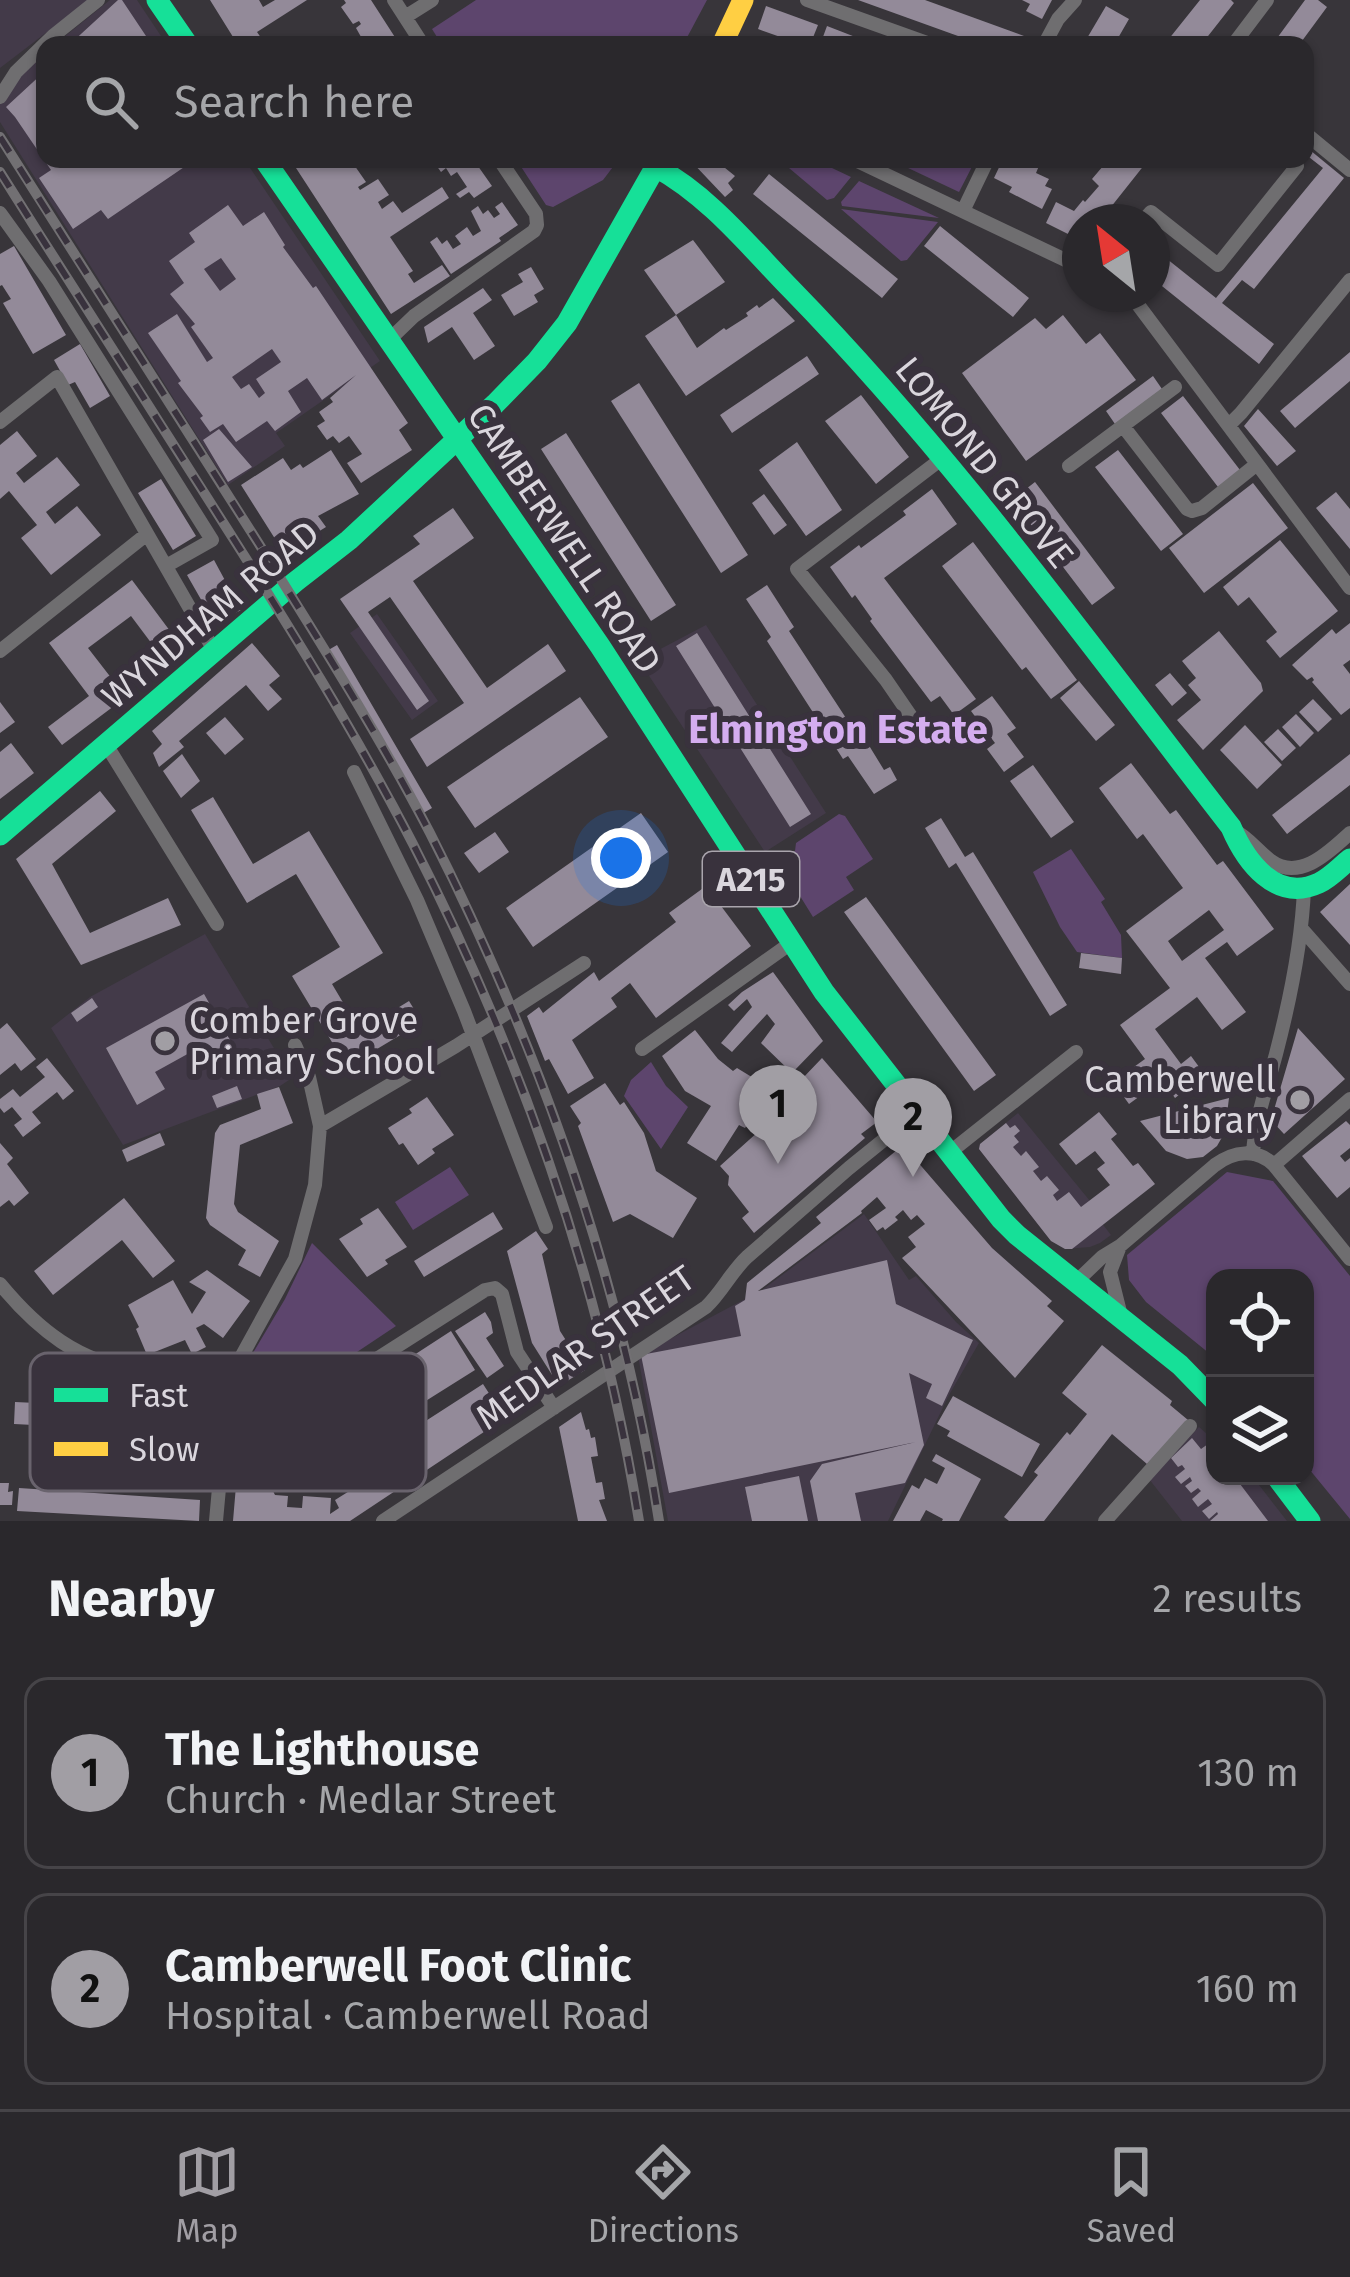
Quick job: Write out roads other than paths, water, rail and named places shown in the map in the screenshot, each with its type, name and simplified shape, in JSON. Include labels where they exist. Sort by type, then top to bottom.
[{"type":"main road","points":[[157,0],[182,36]]},
{"type":"main road","points":[[726,36],[743,0]]},
{"type":"main road","name":"CAMBERWELL ROAD","points":[[270,168],[608,657],[836,1007],[1017,1235],[1080,1284]]},
{"type":"main road","name":"WYNDHAM ROAD","points":[[0,835],[349,540],[518,382],[553,343],[655,168]]},
{"type":"main road","name":"LOMOND GROVE","points":[[664,168],[719,215],[944,457],[1265,878],[1282,887],[1300,878]]},
{"type":"main road","points":[[1300,878],[1322,881],[1350,859]]},
{"type":"main road","name":"A215","points":[[1080,1284],[1206,1392]]},
{"type":"main road","points":[[1283,1485],[1310,1521]]},
{"type":"street","points":[[53,36],[98,0]]},
{"type":"street","points":[[394,0],[417,36]]},
{"type":"street","points":[[405,17],[432,0]]},
{"type":"street","points":[[807,0],[908,36]]},
{"type":"street","points":[[1049,36],[1075,0]]},
{"type":"street","points":[[1240,36],[1267,0]]},
{"type":"street","points":[[0,97],[36,53]]},
{"type":"street","points":[[1314,140],[1350,170]]},
{"type":"street","points":[[388,341],[414,316],[530,237],[537,225],[536,214],[505,168]]},
{"type":"street","points":[[873,168],[1062,258]]},
{"type":"street","points":[[963,211],[984,168]]},
{"type":"street","points":[[1170,228],[1218,265],[1295,168]]},
{"type":"street","points":[[0,213],[49,281],[212,540],[166,566]]},
{"type":"street","points":[[1229,425],[1350,280]]},
{"type":"street","points":[[1144,312],[1350,588]]},
{"type":"street","points":[[0,422],[57,376],[215,652]]},
{"type":"street","points":[[1069,466],[1175,387]]},
{"type":"street","points":[[1123,426],[1192,511],[1257,464]]},
{"type":"street","points":[[923,734],[797,569],[944,457]]},
{"type":"street","points":[[0,651],[147,534]]},
{"type":"street","points":[[107,746],[217,924]]},
{"type":"street","points":[[354,772],[417,900],[546,1227]]},
{"type":"street","points":[[1253,1154],[1258,1110],[1287,1010],[1301,928],[1300,878],[1350,833]]},
{"type":"street","points":[[1301,928],[1350,984]]},
{"type":"street","points":[[642,1049],[791,943]]},
{"type":"street","points":[[320,1126],[584,963]]},
{"type":"street","points":[[243,1353],[295,1259],[315,1185],[320,1126],[309,1077],[295,1045]]},
{"type":"street","points":[[949,1154],[1076,1052]]},
{"type":"street","points":[[1274,1165],[1350,1100]]},
{"type":"street","name":"MEDLAR STREET","points":[[382,1521],[706,1307],[747,1257],[917,1113]]},
{"type":"street","points":[[1080,1284],[1102,1257],[1224,1158],[1243,1153],[1274,1165],[1350,1259]]},
{"type":"street","points":[[1120,1246],[1110,1272],[1121,1316]]},
{"type":"street","points":[[0,1285],[43,1330],[80,1353]]},
{"type":"street","points":[[387,1353],[495,1288],[502,1294],[517,1352],[554,1408]]},
{"type":"street","points":[[1105,1521],[1190,1426]]},
{"type":"street","points":[[216,1521],[219,1491]]},
{"type":"railway","points":[[0,137],[347,687],[430,833],[470,915],[572,1168],[623,1343],[659,1521]]},
{"type":"railway","points":[[0,172],[322,682],[413,844],[452,925],[522,1090],[580,1259],[623,1433],[639,1521]]},
{"type":"place","name":"Comber Grove Primary School","points":[[165,1041]]},
{"type":"place","name":"Camberwell Library","points":[[1300,1100]]},
{"type":"place","name":"The Lighthouse","points":[[778,1164]]},
{"type":"place","name":"Camberwell Foot Clinic","points":[[913,1177]]},
{"type":"district","name":"Elmington Estate","points":[[838,729]]}]
